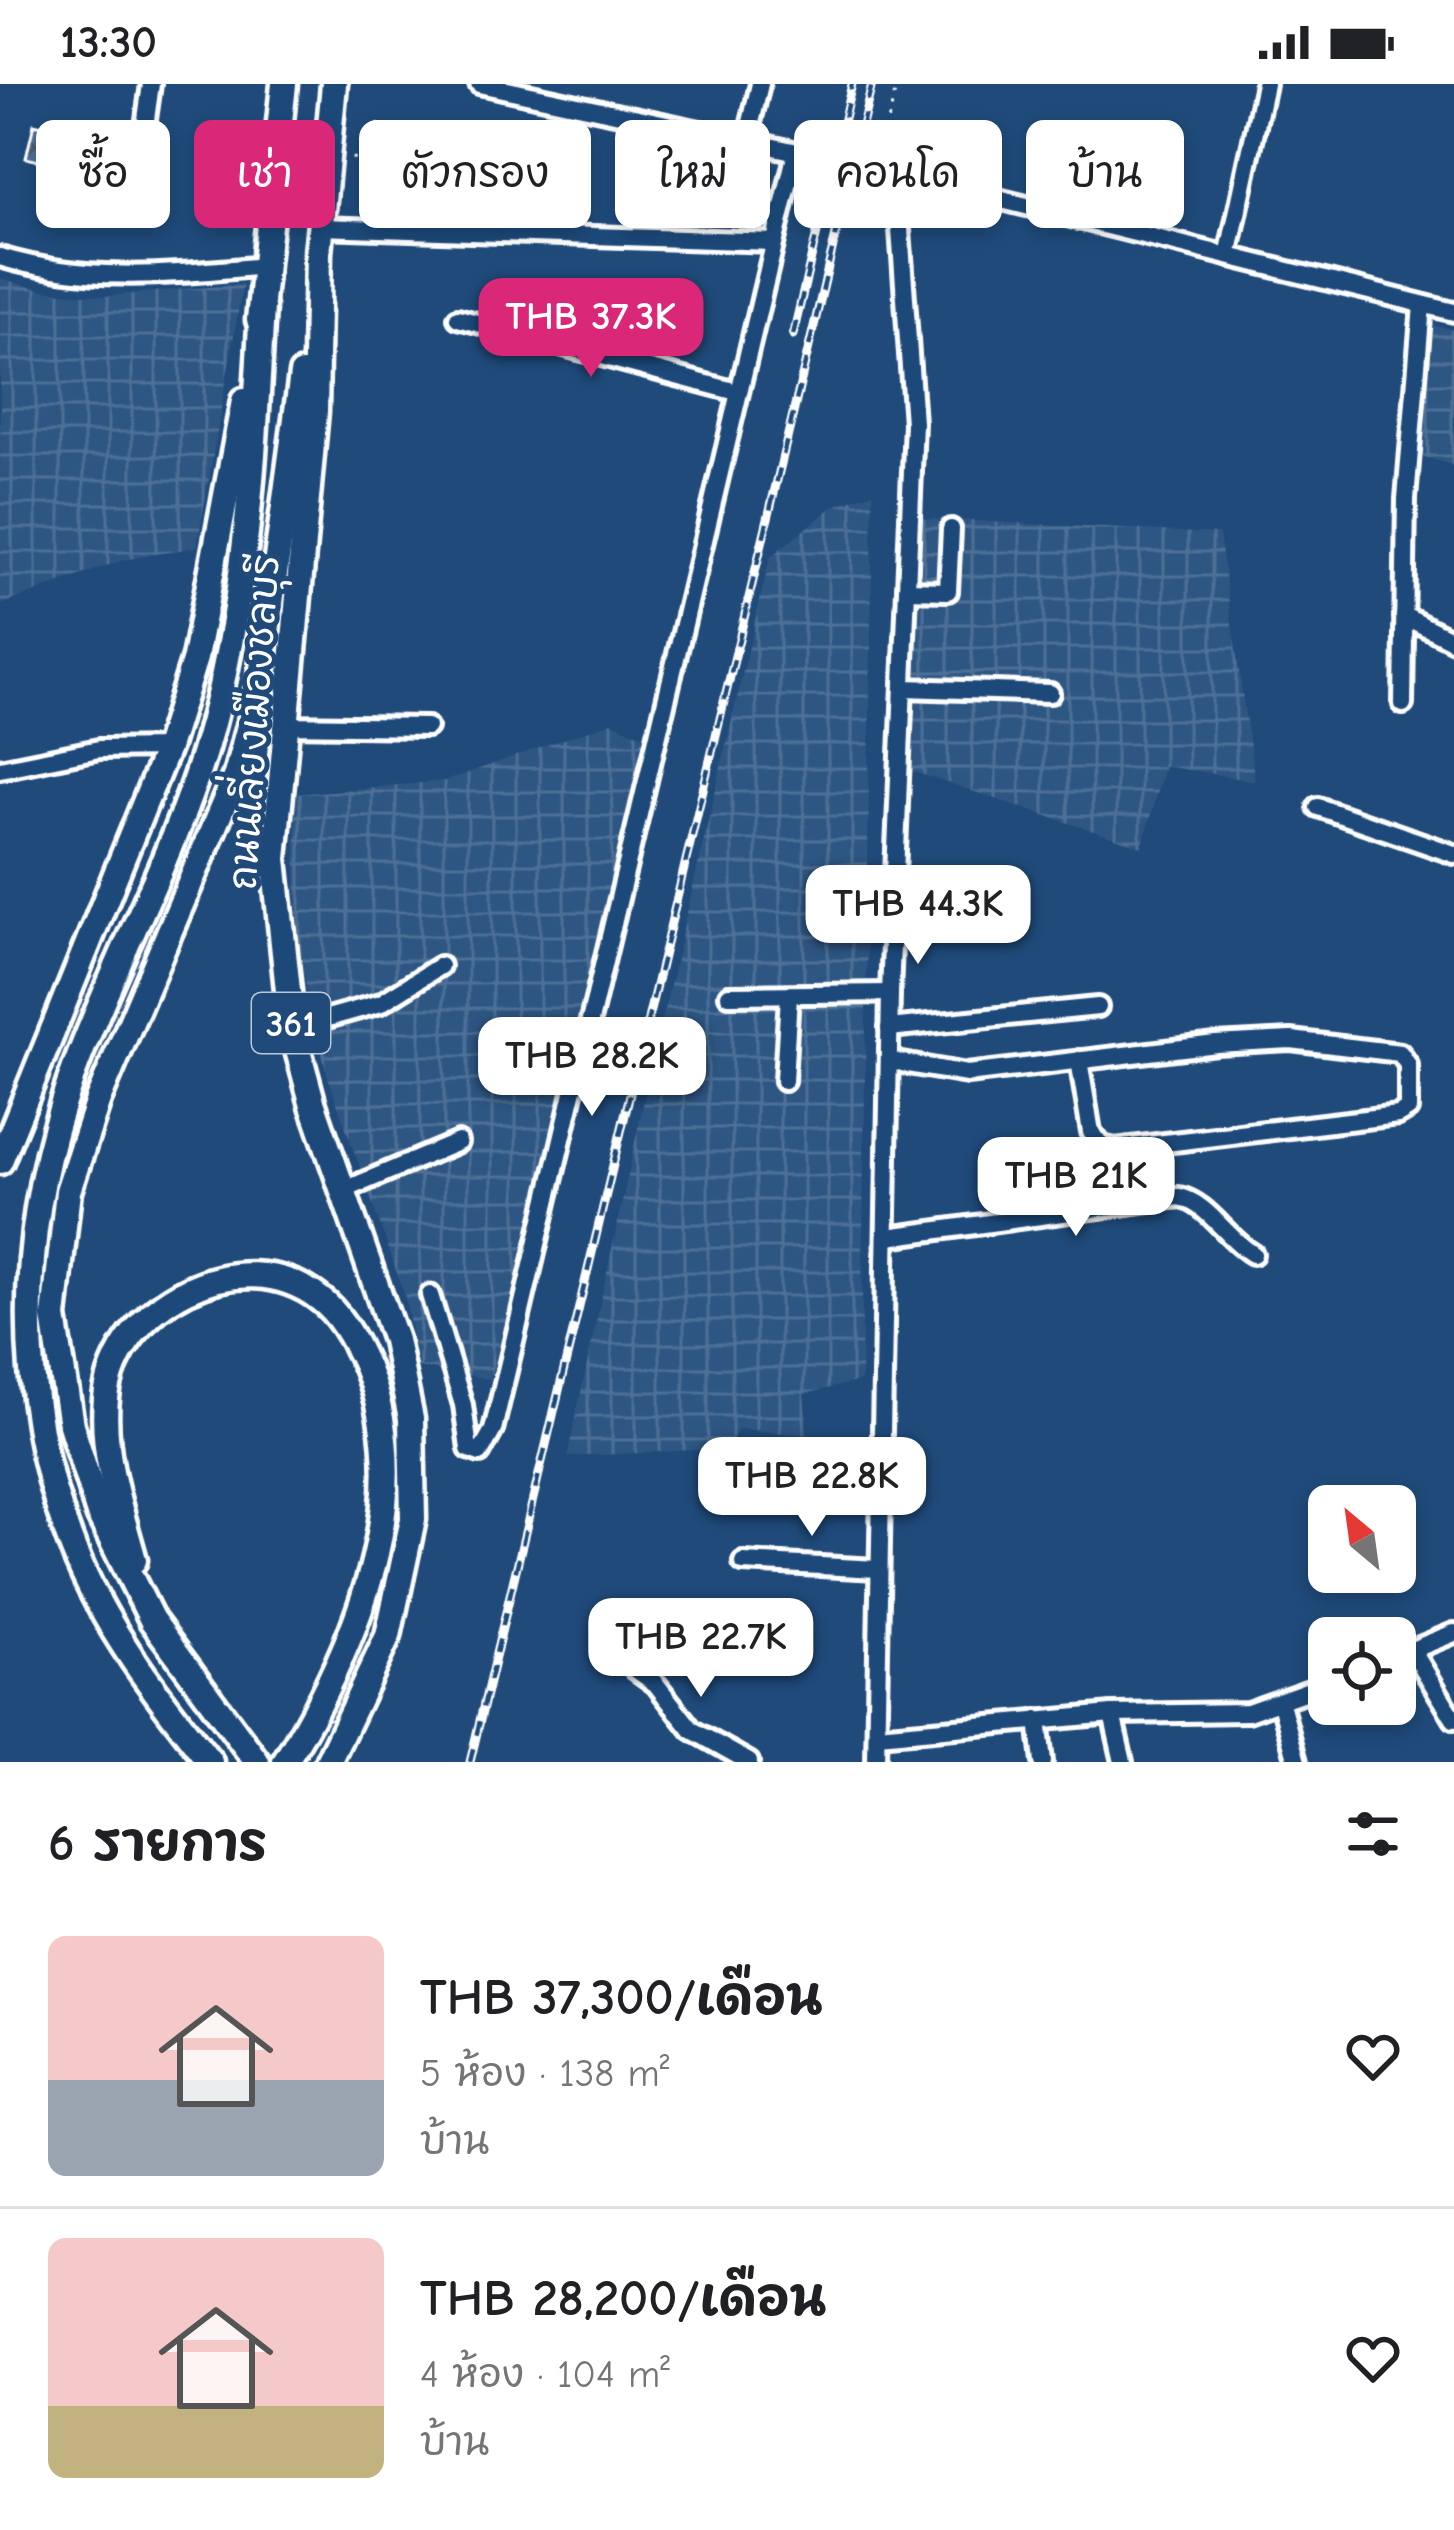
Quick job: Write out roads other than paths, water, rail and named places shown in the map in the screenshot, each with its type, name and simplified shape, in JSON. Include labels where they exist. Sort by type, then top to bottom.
[{"type":"highway","name":"ถนนเลี่ยงเมืองชลบุรี","points":[[1,1155],[167,748],[195,658],[262,307],[284,84]]},
{"type":"highway","name":"ถนนเลี่ยงเมืองชลบุรี","points":[[328,1762],[388,1636],[413,1520],[411,1420],[394,1340],[292,1028],[274,859],[315,411],[319,240],[334,84]]},
{"type":"highway","points":[[256,1762],[152,1620],[99,1514],[71,1425],[55,1317],[68,1191],[98,1100],[236,776],[267,638],[319,240]]},
{"type":"highway","points":[[210,1762],[121,1640],[73,1550],[39,1440],[26,1319],[39,1199],[71,1078],[170,846],[219,700],[244,556],[262,307]]},
{"type":"highway","points":[[152,1620],[109,1459],[106,1396],[129,1337],[166,1299],[214,1279],[268,1276],[320,1298],[356,1344],[383,1409],[386,1501],[368,1588],[335,1667],[285,1762]]},
{"type":"street","points":[[146,120],[151,84]]},
{"type":"street","points":[[478,84],[650,120]]},
{"type":"street","points":[[751,120],[760,84]]},
{"type":"street","points":[[1228,256],[1265,84]]},
{"type":"street","points":[[430,1295],[463,1405],[469,1449],[480,1453],[493,1430],[794,160]]},
{"type":"street","points":[[1002,200],[1454,312]]},
{"type":"street","points":[[876,1762],[890,993],[914,423],[900,228]]},
{"type":"street","points":[[319,240],[774,242]]},
{"type":"street","points":[[0,257],[51,272],[121,278],[266,266]]},
{"type":"street","points":[[1403,704],[1406,499],[1423,305]]},
{"type":"street","points":[[458,318],[737,392]]},
{"type":"street","points":[[907,590],[948,591],[951,529]]},
{"type":"street","points":[[1404,616],[1454,641]]},
{"type":"street","points":[[904,688],[1050,693]]},
{"type":"street","points":[[284,725],[427,728]]},
{"type":"street","points":[[0,769],[99,748],[167,748]]},
{"type":"street","points":[[1318,807],[1454,854]]},
{"type":"street","points":[[292,1028],[381,1003],[440,966]]},
{"type":"street","points":[[729,995],[890,993]]},
{"type":"street","points":[[784,1081],[789,995]]},
{"type":"street","points":[[890,1028],[1098,1007]]},
{"type":"street","points":[[890,1060],[967,1074],[1079,1060],[1291,1040],[1400,1053],[1408,1065],[1408,1109],[1398,1115],[1115,1149],[1102,1146],[1090,1132],[1079,1060]]},
{"type":"street","points":[[342,1191],[458,1142]]},
{"type":"street","points":[[888,1238],[1179,1197],[1192,1199],[1226,1236],[1253,1254]]},
{"type":"street","points":[[743,1562],[878,1569]]},
{"type":"street","points":[[1416,1648],[1454,1634]]},
{"type":"street","points":[[635,1669],[656,1684],[692,1730],[749,1762]]},
{"type":"street","points":[[1416,1670],[1454,1719]]},
{"type":"street","points":[[877,1736],[1112,1714],[1248,1712],[1308,1692]]},
{"type":"street","points":[[1281,1703],[1297,1762]]},
{"type":"street","points":[[1112,1714],[1123,1762]]},
{"type":"street","points":[[1038,1720],[1043,1762]]},
{"type":"railway","points":[[793,335],[852,84]]},
{"type":"railway","points":[[470,1762],[872,84]]}]
